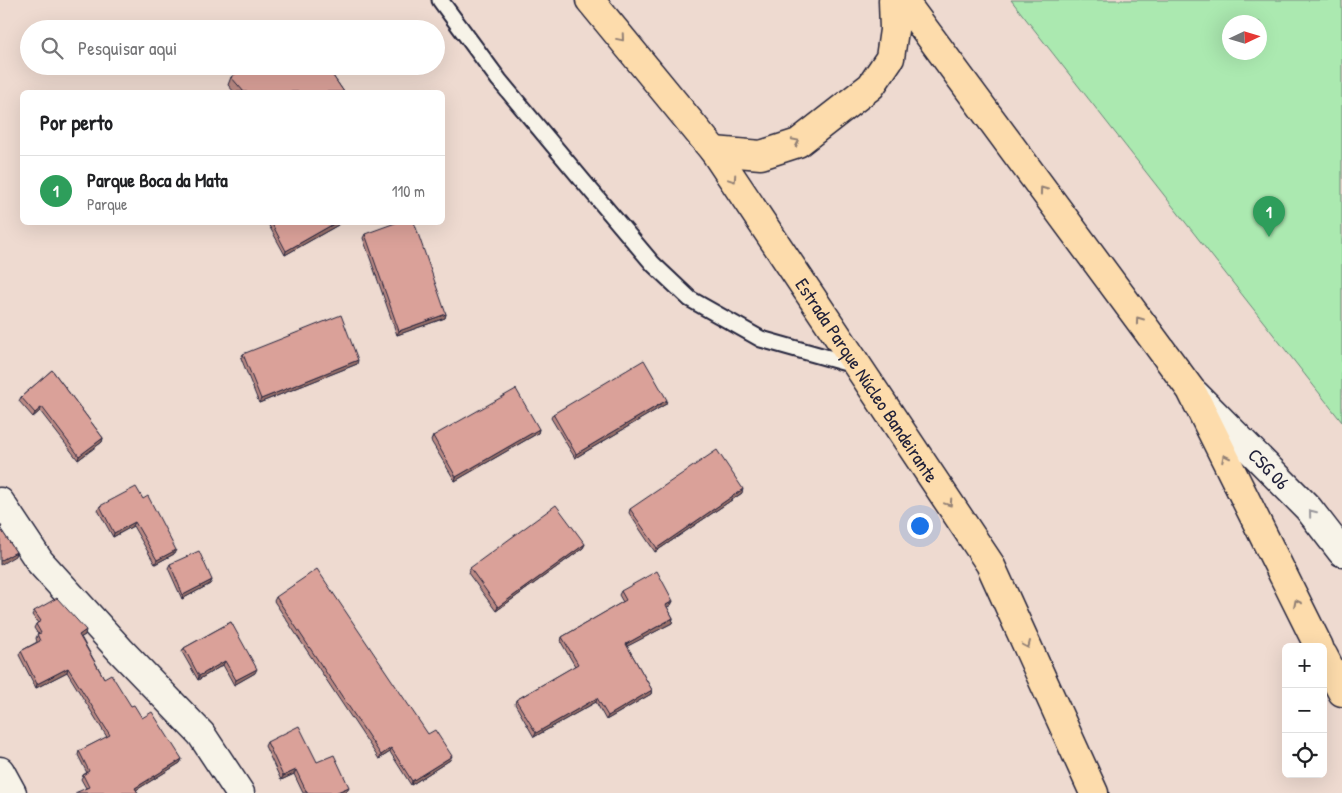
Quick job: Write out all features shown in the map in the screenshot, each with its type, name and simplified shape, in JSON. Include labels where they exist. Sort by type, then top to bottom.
[{"type":"highway","name":"Estrada Parque Núcleo Bandeirante","points":[[590,0],[714,151],[990,564],[1094,793]]},
{"type":"highway","points":[[714,151],[761,154],[798,143],[871,86],[890,58],[894,30],[893,0]]},
{"type":"highway","points":[[903,0],[1191,390],[1317,643]]},
{"type":"highway","points":[[1327,663],[1342,692]]},
{"type":"street","name":"CSG 06","points":[[1191,390],[1308,508],[1342,552]]},
{"type":"street","points":[[0,502],[40,562],[146,678],[202,734],[240,793]]},
{"type":"street","points":[[0,771],[12,793]]},
{"type":"lane","points":[[440,0],[499,80],[583,181],[653,264],[690,299],[761,339],[858,367]]},
{"type":"green space","points":[[1011,0],[1342,0],[1342,422]]},
{"type":"building","points":[[234,75],[332,75],[343,90],[242,90],[231,77]]},
{"type":"building","points":[[273,225],[332,225],[286,251]]},
{"type":"building","points":[[390,225],[415,225],[446,314],[399,331],[365,234]]},
{"type":"building","points":[[341,315],[358,360],[261,399],[243,354]]},
{"type":"building","points":[[644,360],[667,400],[576,454],[553,414]]},
{"type":"building","points":[[52,370],[103,438],[79,456],[42,407],[35,413],[21,397]]},
{"type":"building","points":[[516,389],[539,429],[456,477],[433,436]]},
{"type":"building","points":[[717,450],[743,489],[657,548],[630,509]]},
{"type":"building","points":[[136,487],[143,499],[148,496],[176,550],[157,560],[135,522],[114,533],[100,506]]},
{"type":"building","points":[[556,505],[585,544],[498,607],[470,568]]},
{"type":"building","points":[[0,528],[16,552],[0,561]]},
{"type":"building","points":[[199,551],[212,580],[183,595],[170,564]]},
{"type":"building","points":[[317,569],[428,734],[435,730],[452,756],[412,781],[391,748],[381,755],[276,597]]},
{"type":"building","points":[[657,571],[673,601],[666,605],[673,618],[626,644],[652,690],[608,716],[597,698],[536,733],[516,700],[578,664],[562,637],[626,600],[621,591]]},
{"type":"building","points":[[57,598],[86,630],[79,635],[104,678],[111,674],[131,706],[134,705],[142,718],[152,712],[182,759],[135,788],[138,793],[75,793],[89,787],[83,775],[89,771],[79,751],[110,735],[68,668],[37,684],[21,651],[40,641],[37,634],[41,633],[36,624],[41,621],[34,611]]},
{"type":"building","points":[[231,622],[257,669],[236,680],[225,661],[199,676],[184,648]]},
{"type":"building","points":[[299,726],[317,762],[334,755],[349,787],[335,793],[307,793],[296,770],[283,776],[267,742]]},
{"type":"place","name":"Parque Boca da Mata","points":[[1269,237]]}]
